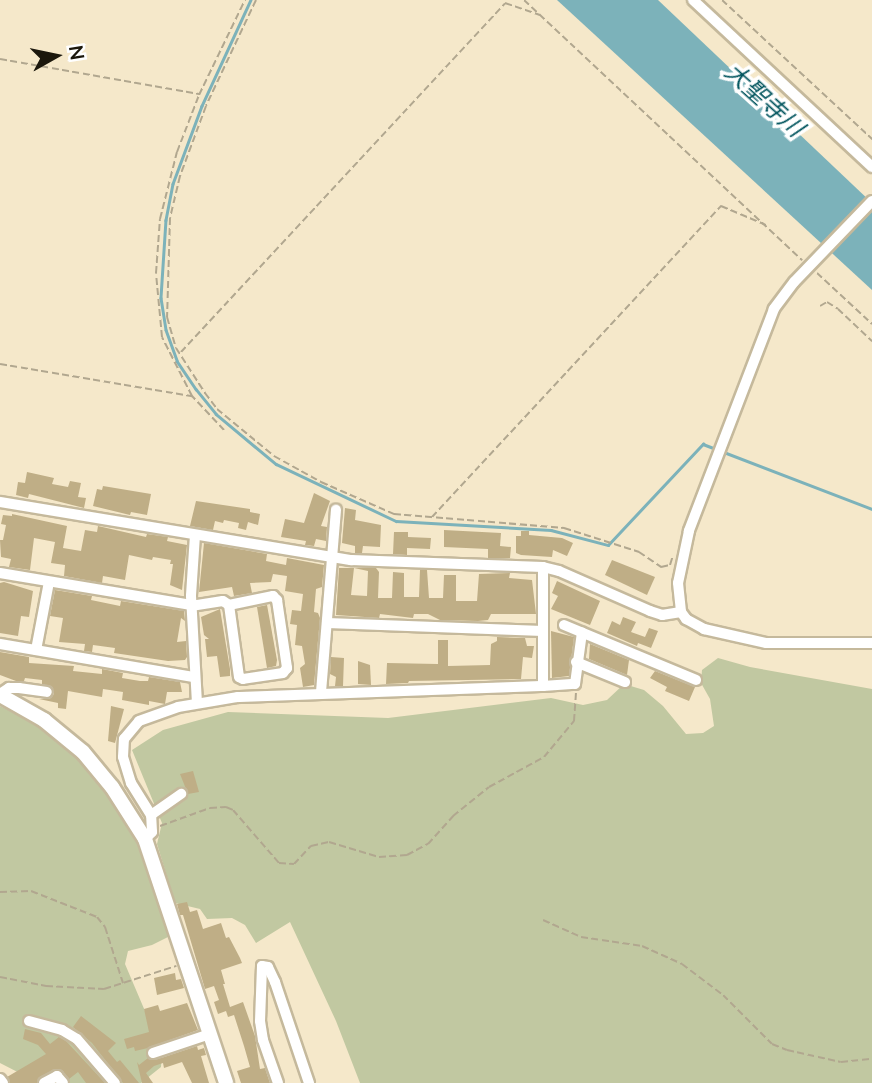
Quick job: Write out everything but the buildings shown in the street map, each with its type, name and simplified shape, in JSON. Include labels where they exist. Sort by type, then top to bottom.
[{"type":"highway","points":[[0,695],[44,720],[83,752],[149,833],[226,1083]]},
{"type":"street","points":[[693,0],[872,167]]},
{"type":"street","points":[[872,201],[810,266],[774,309],[733,410],[681,557],[678,583],[681,612],[686,619],[704,629],[766,643],[872,643]]},
{"type":"street","points":[[0,502],[332,558],[543,567],[662,615],[681,612]]},
{"type":"street","points":[[321,692],[336,510]]},
{"type":"street","points":[[195,535],[191,606],[194,677],[198,702]]},
{"type":"street","points":[[543,567],[543,687]]},
{"type":"street","points":[[0,573],[191,606],[223,601],[229,605],[273,596],[277,600],[287,668],[283,673],[243,679],[239,677],[229,605]]},
{"type":"street","points":[[36,649],[49,582]]},
{"type":"street","points":[[327,623],[543,631]]},
{"type":"street","points":[[564,625],[696,680]]},
{"type":"street","points":[[149,833],[151,815],[126,769],[124,740],[132,728],[148,716],[198,702],[321,692],[340,695],[575,684],[582,632]]},
{"type":"street","points":[[0,644],[194,677]]},
{"type":"street","points":[[576,662],[625,681]]},
{"type":"street","points":[[0,695],[9,688],[47,692]]},
{"type":"street","points":[[151,815],[181,794]]},
{"type":"street","points":[[278,1083],[262,1040],[259,972],[262,966],[268,967],[275,982],[309,1083]]},
{"type":"street","points":[[29,1021],[62,1030],[77,1039],[115,1083]]},
{"type":"street","points":[[153,1053],[210,1034]]},
{"type":"street","points":[[44,1083],[57,1076],[63,1083]]},
{"type":"path","points":[[224,430],[192,396],[162,337],[156,273],[164,197],[177,152],[199,94],[245,0]]},
{"type":"path","points":[[256,0],[206,106],[174,198],[166,298],[172,335],[179,353],[217,409],[274,457],[321,482],[394,514],[564,528],[639,552],[661,567],[670,565],[674,553]]},
{"type":"path","points":[[501,0],[540,15]]},
{"type":"path","points":[[524,0],[872,324]]},
{"type":"path","points":[[722,0],[872,139]]},
{"type":"path","points":[[179,353],[505,3]]},
{"type":"path","points":[[0,59],[199,94]]},
{"type":"path","points":[[431,518],[721,206],[766,225]]},
{"type":"path","points":[[820,306],[827,302],[838,309],[872,341]]},
{"type":"path","points":[[0,364],[192,396]]},
{"type":"path","points":[[149,833],[210,808],[226,807],[233,810],[279,863],[294,863],[311,846],[329,842],[379,857],[407,855],[428,845],[453,816],[489,787],[544,757],[574,721],[575,684]]},
{"type":"path","points":[[0,892],[31,891],[102,920],[124,984]]},
{"type":"path","points":[[543,920],[580,937],[642,946],[682,964],[723,995],[772,1044],[841,1062],[872,1059]]},
{"type":"path","points":[[0,976],[56,987],[104,989],[187,962]]},
{"type":"green space","points":[[718,658],[750,667],[872,689],[872,1083],[360,1083],[336,1021],[290,922],[256,943],[245,925],[232,918],[207,919],[200,909],[175,903],[157,844],[162,823],[132,750],[163,730],[228,712],[388,718],[551,698],[583,705],[607,700],[624,684],[644,690],[663,706],[686,734],[703,733],[714,726],[710,699],[701,683],[702,670]]},
{"type":"green space","points":[[0,706],[25,718],[78,754],[121,811],[138,844],[170,936],[152,945],[128,951],[125,964],[162,1051],[161,1067],[141,1083],[39,1083],[0,1063]]},
{"type":"water","points":[[557,0],[658,0],[872,203],[872,290]]},
{"type":"waterway","points":[[251,0],[202,106],[173,184],[166,220],[161,298],[166,330],[177,361],[196,389],[216,414],[276,464],[396,521],[551,530],[608,545],[703,444],[872,509]]},
{"type":"water label","name":"大聖寺川","points":[[765,99]]}]
